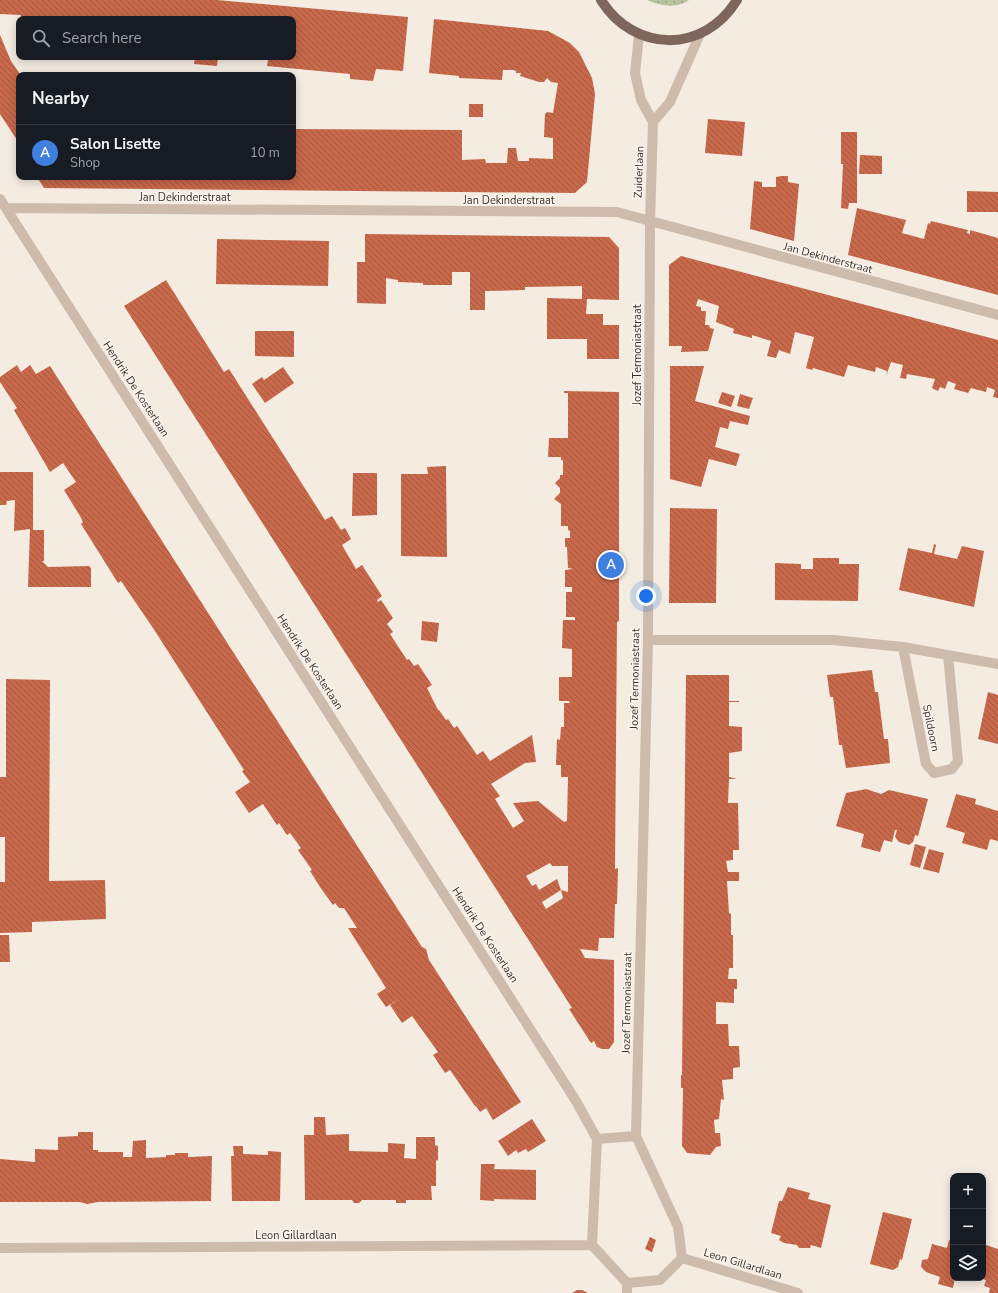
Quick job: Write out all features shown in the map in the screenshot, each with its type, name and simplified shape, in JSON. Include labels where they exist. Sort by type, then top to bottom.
[{"type":"main road","points":[[601,0],[616,20],[639,35],[654,39],[670,40],[685,39],[700,34],[721,20],[738,0]]},
{"type":"street","points":[[639,35],[635,73],[641,100],[653,122],[670,102],[700,34]]},
{"type":"street","name":"Zuiderlaan","points":[[650,223],[653,122]]},
{"type":"street","name":"Hendrik De Kosterlaan","points":[[0,199],[576,1101],[598,1139]]},
{"type":"street","name":"Jan Dekinderstraat","points":[[6,208],[617,212],[650,223],[998,315]]},
{"type":"street","name":"Jozef Termoniastraat","points":[[636,1136],[648,640],[650,223]]},
{"type":"street","points":[[648,640],[833,640],[903,647],[998,664]]},
{"type":"street","name":"Spildoorn","points":[[903,647],[926,764],[934,773],[952,769],[958,761],[948,655]]},
{"type":"street","points":[[627,1282],[660,1280],[682,1258],[678,1227],[636,1136],[598,1139],[592,1245],[627,1282],[627,1293]]},
{"type":"street","name":"Leon Gillardlaan","points":[[0,1248],[592,1245]]},
{"type":"street","name":"Leon Gillardlaan","points":[[682,1258],[798,1293]]},
{"type":"green space","points":[[647,0],[689,0],[679,5],[668,6]]},
{"type":"building","points":[[0,0],[217,0],[408,17],[403,71],[376,69],[373,81],[350,79],[350,74],[267,66],[268,60],[296,60],[296,16],[21,16],[0,14]]},
{"type":"building","points":[[434,19],[548,31],[570,43],[579,52],[592,78],[595,94],[587,182],[575,193],[44,188],[39,180],[296,180],[296,129],[462,130],[462,160],[485,159],[486,163],[507,163],[508,148],[516,148],[518,161],[529,161],[529,158],[553,159],[553,138],[544,137],[545,114],[547,112],[553,113],[558,83],[551,82],[547,78],[544,82],[539,82],[520,76],[521,73],[516,73],[516,71],[513,70],[503,70],[502,80],[459,78],[459,76],[429,73]]},
{"type":"building","points":[[0,35],[11,61],[19,72],[16,72],[16,138],[0,114]]},
{"type":"building","points":[[195,60],[218,60],[217,66],[194,64]]},
{"type":"building","points":[[469,104],[483,104],[483,117],[469,117]]},
{"type":"building","points":[[708,119],[745,122],[742,156],[705,153]]},
{"type":"building","points":[[841,132],[857,132],[857,203],[849,203],[848,209],[841,208],[843,164],[841,164]]},
{"type":"building","points":[[860,155],[882,156],[882,174],[859,174]]},
{"type":"building","points":[[788,176],[788,182],[799,184],[794,241],[750,229],[754,181],[762,182],[762,187],[776,187],[776,177]]},
{"type":"building","points":[[967,191],[998,192],[998,212],[967,212]]},
{"type":"building","points":[[857,208],[906,220],[902,233],[924,239],[928,223],[930,224],[931,221],[968,230],[967,233],[970,234],[970,230],[998,238],[998,295],[848,255]]},
{"type":"building","points":[[365,234],[609,237],[619,248],[619,300],[587,299],[586,314],[603,314],[603,325],[619,325],[619,359],[587,359],[587,339],[547,339],[547,298],[582,299],[582,286],[525,287],[525,290],[485,291],[485,310],[470,310],[470,272],[452,272],[452,285],[423,285],[423,283],[398,282],[398,280],[386,278],[386,304],[357,303],[357,262],[365,262]]},
{"type":"building","points":[[217,239],[329,241],[328,286],[216,284]]},
{"type":"building","points":[[681,256],[998,340],[998,398],[993,397],[995,390],[987,387],[986,392],[971,388],[968,393],[954,389],[956,384],[948,381],[945,389],[940,387],[938,391],[932,388],[935,379],[907,374],[906,379],[900,378],[903,365],[891,362],[886,376],[887,371],[876,367],[875,372],[848,365],[844,377],[813,368],[812,370],[806,368],[814,337],[795,332],[790,354],[779,350],[776,358],[767,356],[771,341],[752,335],[752,338],[733,333],[734,329],[716,322],[719,306],[698,299],[696,306],[701,307],[701,311],[706,311],[705,325],[709,325],[710,328],[714,329],[708,351],[681,352],[682,346],[669,346],[669,265]]},
{"type":"building","points":[[166,280],[224,372],[229,369],[325,520],[332,516],[341,530],[345,528],[351,539],[342,545],[356,569],[362,565],[382,596],[377,600],[378,602],[381,600],[393,618],[387,624],[393,632],[390,634],[407,660],[409,659],[414,666],[418,664],[432,685],[427,688],[438,710],[446,720],[448,719],[454,728],[457,726],[477,755],[483,751],[490,761],[532,735],[536,762],[525,763],[491,784],[500,796],[495,799],[513,828],[524,821],[513,803],[538,801],[564,822],[567,821],[568,777],[561,777],[561,765],[556,765],[557,739],[560,740],[561,727],[564,727],[564,703],[570,703],[569,701],[559,701],[559,677],[572,677],[572,649],[562,648],[563,620],[575,620],[575,617],[566,617],[566,592],[572,592],[572,587],[565,587],[565,570],[573,569],[568,568],[567,547],[565,547],[565,538],[570,538],[570,531],[568,530],[568,526],[561,526],[561,504],[554,499],[560,493],[560,488],[555,483],[560,478],[560,475],[563,475],[563,460],[561,460],[561,457],[548,457],[549,438],[568,438],[568,393],[564,393],[564,391],[619,392],[619,621],[617,622],[615,869],[618,868],[617,904],[615,904],[614,938],[599,938],[598,951],[580,949],[585,958],[614,960],[614,1042],[609,1049],[597,1047],[594,1041],[591,1043],[569,1009],[572,1008],[124,306]],"holes":[[[550,863],[552,866],[568,866],[568,892],[561,890],[557,879],[539,890],[536,884],[532,886],[526,876]],[[561,890],[563,898],[546,909],[542,902]]]},
{"type":"building","points":[[255,331],[294,331],[294,357],[255,356]]},
{"type":"building","points":[[17,365],[21,372],[30,365],[36,374],[50,366],[422,947],[426,949],[429,960],[521,1102],[493,1120],[486,1108],[480,1112],[450,1070],[445,1073],[433,1055],[438,1052],[412,1016],[402,1023],[390,1005],[400,998],[386,1007],[377,994],[386,988],[348,928],[357,928],[344,908],[339,908],[335,903],[333,905],[320,887],[310,871],[312,870],[298,850],[301,848],[290,833],[287,835],[279,823],[277,825],[263,804],[249,813],[235,792],[250,782],[242,771],[244,770],[153,628],[121,581],[118,583],[81,524],[83,522],[80,516],[64,490],[76,482],[63,463],[50,472],[14,410],[17,408],[0,382],[0,377]]},
{"type":"building","points":[[670,366],[704,366],[695,401],[750,416],[748,425],[730,421],[728,429],[720,427],[715,447],[740,454],[736,466],[709,459],[701,487],[670,479]]},
{"type":"building","points":[[283,367],[294,383],[265,403],[252,384],[262,377],[264,380]]},
{"type":"building","points":[[722,392],[735,396],[731,407],[718,403]]},
{"type":"building","points":[[740,394],[753,398],[749,409],[737,406]]},
{"type":"building","points":[[446,466],[447,557],[401,556],[401,474],[428,474],[427,467]]},
{"type":"building","points":[[0,472],[33,472],[33,530],[44,530],[44,561],[42,561],[48,567],[89,566],[91,568],[91,587],[28,587],[30,529],[14,531],[15,500],[7,501],[6,505],[0,505]]},
{"type":"building","points":[[353,473],[377,473],[377,515],[352,516]]},
{"type":"building","points":[[670,508],[717,509],[716,603],[669,603]]},
{"type":"building","points":[[934,544],[936,545],[934,554],[957,559],[962,546],[984,551],[974,607],[899,590],[908,548],[932,553]]},
{"type":"building","points":[[813,558],[839,558],[839,564],[859,564],[858,601],[775,600],[775,563],[801,564],[801,569],[813,569]]},
{"type":"building","points":[[422,621],[439,623],[437,642],[421,640]]},
{"type":"building","points":[[872,670],[875,692],[878,692],[884,739],[888,739],[890,763],[846,768],[842,745],[839,745],[833,697],[830,697],[827,675]]},
{"type":"building","points":[[686,675],[729,675],[729,701],[739,702],[729,702],[729,726],[742,727],[742,751],[729,753],[729,777],[737,779],[729,779],[728,803],[738,803],[739,850],[733,850],[733,860],[726,861],[728,872],[739,872],[739,881],[727,881],[729,913],[731,914],[731,935],[733,935],[733,968],[729,968],[728,979],[737,979],[737,989],[734,989],[734,1003],[716,1002],[716,1024],[728,1024],[729,1046],[739,1046],[740,1067],[733,1068],[733,1079],[722,1080],[724,1100],[721,1099],[719,1119],[714,1120],[715,1133],[720,1133],[721,1146],[716,1147],[710,1155],[687,1153],[682,1146],[683,1088],[681,1088],[681,1075]]},
{"type":"building","points":[[6,679],[50,680],[49,881],[105,880],[106,919],[32,922],[32,932],[0,933],[0,882],[5,882],[5,837],[0,837],[0,777],[6,777]]},
{"type":"building","points":[[988,692],[998,695],[998,744],[978,739]]},
{"type":"building","points":[[866,789],[881,794],[889,790],[928,799],[918,836],[915,835],[913,842],[909,845],[899,842],[895,837],[897,830],[895,830],[892,842],[884,840],[880,852],[861,847],[864,834],[836,826],[846,793]]},
{"type":"building","points":[[956,794],[976,799],[975,804],[998,811],[998,841],[990,839],[987,850],[962,843],[965,833],[946,827]]},
{"type":"building","points":[[915,844],[926,847],[920,868],[910,865]]},
{"type":"building","points":[[929,849],[944,853],[939,873],[923,869]]},
{"type":"building","points":[[0,935],[9,935],[10,962],[0,962]]},
{"type":"building","points":[[314,1117],[325,1117],[326,1135],[349,1134],[349,1151],[388,1152],[388,1143],[405,1144],[404,1158],[416,1159],[416,1137],[435,1137],[435,1145],[438,1146],[438,1161],[436,1160],[436,1186],[431,1186],[432,1200],[406,1200],[406,1203],[396,1203],[396,1200],[362,1200],[359,1203],[354,1203],[352,1200],[305,1200],[304,1135],[314,1135]]},
{"type":"building","points":[[532,1119],[546,1141],[528,1152],[526,1149],[518,1153],[516,1150],[508,1156],[498,1141]]},
{"type":"building","points":[[78,1132],[93,1132],[93,1150],[98,1150],[98,1152],[123,1152],[123,1157],[132,1157],[133,1141],[146,1140],[146,1158],[166,1157],[166,1155],[175,1155],[175,1153],[188,1153],[188,1157],[212,1156],[211,1201],[98,1202],[87,1204],[80,1202],[0,1202],[0,1159],[35,1162],[35,1149],[58,1150],[58,1137],[78,1136]]},
{"type":"building","points":[[233,1146],[243,1146],[243,1154],[268,1155],[268,1151],[281,1152],[280,1201],[232,1201],[231,1156],[234,1156]]},
{"type":"building","points":[[481,1164],[495,1164],[494,1169],[536,1170],[536,1200],[480,1200]]},
{"type":"building","points":[[788,1187],[810,1193],[808,1199],[831,1205],[821,1248],[811,1245],[810,1248],[799,1248],[797,1245],[784,1243],[779,1240],[781,1236],[771,1233],[779,1201],[782,1201]]},
{"type":"building","points":[[883,1212],[912,1219],[902,1260],[900,1259],[898,1267],[893,1270],[870,1264]]},
{"type":"building","points":[[650,1237],[656,1240],[652,1252],[645,1249]]},
{"type":"building","points":[[950,1240],[950,1281],[954,1281],[953,1288],[938,1284],[940,1277],[926,1272],[921,1267],[922,1260],[928,1259],[932,1244],[947,1248]]},
{"type":"building","points":[[986,1245],[998,1249],[998,1293],[989,1293],[990,1288],[984,1286],[986,1281]]},
{"type":"building","points":[[577,1290],[582,1290],[588,1293],[572,1293]]},
{"type":"place","name":"Salon Lisette","points":[[611,565]]}]
